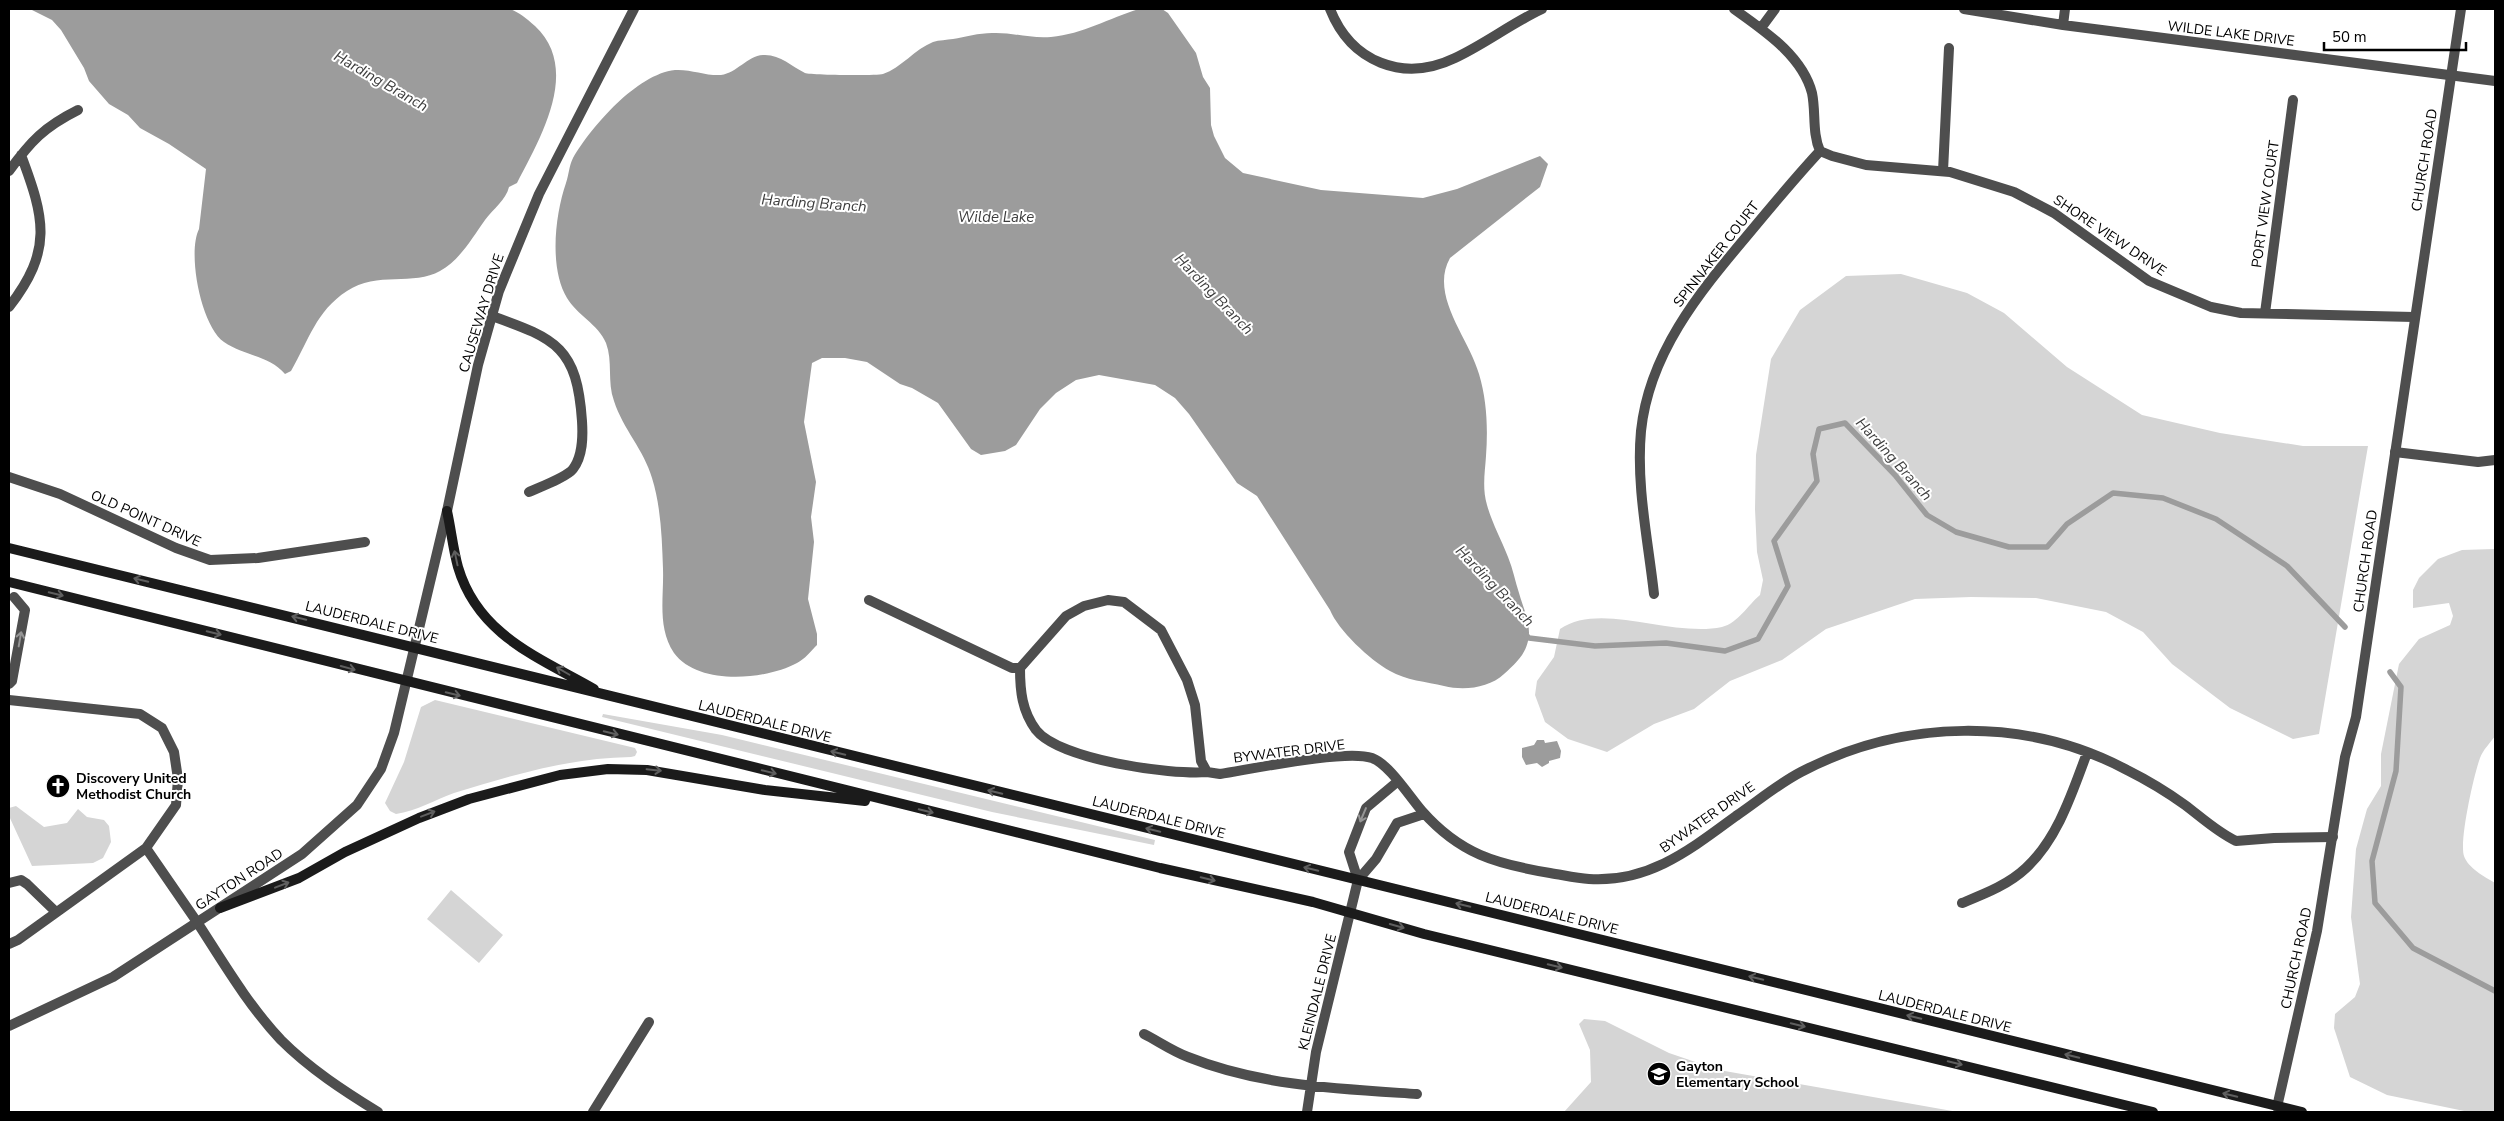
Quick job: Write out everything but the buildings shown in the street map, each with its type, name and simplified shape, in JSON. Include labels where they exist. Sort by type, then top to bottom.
[{"type":"main road","points":[[447,511],[458,567],[471,598],[481,613],[504,637],[519,648],[606,696]]},
{"type":"main road","name":"LAUDERDALE DRIVE","points":[[9,548],[414,646],[606,696],[1358,880],[2276,1110],[2302,1112]]},
{"type":"main road","points":[[14,584],[906,806],[1160,868],[1313,902],[1424,934],[2153,1112]]},
{"type":"main road","points":[[220,908],[299,878],[387,832],[447,807],[530,781],[587,771],[626,768],[672,772],[765,790],[906,806]]},
{"type":"street","name":"CAUSEWAY DRIVE","points":[[414,646],[447,511],[478,365],[492,316],[515,249],[538,194],[634,9]]},
{"type":"street","points":[[1330,9],[1346,37],[1370,59],[1391,66],[1414,68],[1440,64],[1456,58],[1542,9]]},
{"type":"street","points":[[1761,28],[1775,9]]},
{"type":"street","name":"WILDE LAKE DRIVE","points":[[1964,9],[2063,25],[2495,81]]},
{"type":"street","points":[[2063,25],[2065,9]]},
{"type":"street","name":"CHURCH ROAD","points":[[2276,1110],[2315,940],[2345,757],[2356,717],[2460,9]]},
{"type":"street","points":[[1739,10],[1789,54],[1808,81],[1813,102],[1816,143],[1820,151]]},
{"type":"street","points":[[1943,171],[1949,48]]},
{"type":"street","name":"PORT VIEW COURT","points":[[2265,313],[2293,100]]},
{"type":"street","points":[[9,171],[27,146],[53,123],[78,110]]},
{"type":"street","name":"SHORE VIEW DRIVE","points":[[1820,151],[1866,165],[1943,171],[2014,192],[2046,209],[2149,281],[2211,307],[2241,313],[2414,317]]},
{"type":"street","name":"SPINNAKER COURT","points":[[1654,594],[1640,471],[1641,431],[1646,400],[1655,374],[1675,329],[1706,284],[1820,151]]},
{"type":"street","points":[[9,307],[26,284],[37,262],[42,230],[37,197],[21,155]]},
{"type":"street","points":[[492,316],[536,331],[548,339],[564,354],[575,376],[581,405],[583,439],[578,461],[572,471],[530,492]]},
{"type":"street","points":[[2395,452],[2478,462],[2495,460]]},
{"type":"street","name":"OLD POINT DRIVE","points":[[9,477],[60,494],[176,548],[210,560],[258,558],[365,542]]},
{"type":"street","points":[[9,684],[12,680],[25,610],[11,598],[14,584]]},
{"type":"street","points":[[869,600],[1012,668],[1020,668],[1066,616],[1084,606],[1108,600],[1124,602],[1161,630],[1187,680],[1195,705],[1201,761],[1207,772]]},
{"type":"street","name":"GAYTON ROAD","points":[[9,1026],[113,977],[302,854],[357,805],[381,769],[394,733],[414,646]]},
{"type":"street","name":"BYWATER DRIVE","points":[[1020,668],[1021,697],[1028,716],[1037,731],[1051,742],[1073,751],[1163,772],[1207,772],[1220,774],[1327,758],[1360,756],[1372,758],[1383,764],[1424,814],[1470,852],[1506,865],[1590,879],[1617,878],[1638,874],[1674,860],[1768,792],[1802,771],[1858,748],[1919,734],[1948,730],[1981,729],[2056,740],[2125,768],[2176,798],[2236,841],[2333,837]]},
{"type":"street","points":[[9,700],[140,714],[162,728],[174,752],[178,779],[176,804],[146,848],[18,940],[9,944]]},
{"type":"street","points":[[1962,903],[1997,888],[2025,869],[2038,855],[2064,812],[2087,754]]},
{"type":"street","points":[[1358,880],[1349,852],[1366,808],[1397,782]]},
{"type":"street","name":"KLEINDALE DRIVE","points":[[1307,1112],[1316,1052],[1358,880],[1376,859],[1397,822],[1424,814]]},
{"type":"street","points":[[146,848],[253,1007],[281,1040],[314,1069],[378,1112]]},
{"type":"street","points":[[9,883],[21,880],[56,912]]},
{"type":"street","points":[[593,1112],[649,1022]]},
{"type":"street","points":[[1144,1034],[1186,1057],[1231,1072],[1339,1089],[1417,1094]]},
{"type":"shaded area","points":[[1901,274],[1967,293],[2004,313],[2067,367],[2142,415],[2220,433],[2303,446],[2368,446],[2319,734],[2293,739],[2230,708],[2172,664],[2143,632],[2106,612],[2036,598],[1971,597],[1915,599],[1826,629],[1782,660],[1730,681],[1694,709],[1654,724],[1607,752],[1568,739],[1545,722],[1535,695],[1537,681],[1554,657],[1560,629],[1577,621],[1596,618],[1681,628],[1702,629],[1722,627],[1738,618],[1760,595],[1763,580],[1757,552],[1755,509],[1756,455],[1771,359],[1800,310],[1846,276]]},
{"type":"shaded area","points":[[2495,549],[2495,736],[2483,752],[2477,766],[2468,807],[2463,848],[2464,856],[2469,864],[2477,872],[2495,883],[2495,1112],[2469,1112],[2387,1095],[2350,1077],[2334,1028],[2335,1014],[2355,997],[2360,984],[2351,917],[2356,849],[2367,809],[2381,786],[2381,754],[2399,664],[2419,639],[2450,625],[2453,616],[2449,603],[2413,608],[2413,590],[2419,578],[2438,559],[2462,550]]},
{"type":"shaded area","points":[[435,700],[635,748],[637,752],[635,756],[631,757],[563,764],[520,774],[454,793],[418,808],[396,814],[390,811],[385,803],[404,762],[421,707]]},
{"type":"shaded area","points":[[603,714],[722,735],[1155,840],[1154,845],[992,812],[602,717]]},
{"type":"shaded area","points":[[16,806],[44,827],[67,823],[78,809],[87,817],[104,820],[109,826],[111,842],[103,858],[93,863],[32,866],[9,816],[9,808]]},
{"type":"shaded area","points":[[451,890],[503,935],[479,963],[427,919]]},
{"type":"shaded area","name":"Gayton Elementary School","points":[[1584,1019],[1605,1021],[1669,1053],[1719,1070],[1958,1112],[1564,1112],[1591,1082],[1590,1050],[1579,1024]]},
{"type":"water","points":[[30,9],[510,9],[523,16],[535,26],[548,43],[555,62],[556,82],[545,124],[517,183],[509,187],[502,200],[460,255],[440,271],[430,275],[419,278],[371,282],[347,291],[336,299],[320,317],[291,371],[285,374],[272,363],[224,342],[216,334],[203,306],[198,288],[195,255],[206,169],[169,144],[140,128],[128,115],[109,104],[89,81],[84,68],[61,30],[52,20]]},
{"type":"water","name":"Wilde Lake","points":[[1139,9],[1162,9],[1168,13],[1196,53],[1203,77],[1210,88],[1211,125],[1214,136],[1225,158],[1243,173],[1321,190],[1423,198],[1457,189],[1540,156],[1548,164],[1540,187],[1450,258],[1445,272],[1444,287],[1453,316],[1474,360],[1484,394],[1487,425],[1484,480],[1485,499],[1510,562],[1528,623],[1528,641],[1522,655],[1498,679],[1484,685],[1468,688],[1409,679],[1382,666],[1347,635],[1334,618],[1257,496],[1237,483],[1189,414],[1175,398],[1155,385],[1099,375],[1076,380],[1056,393],[1040,409],[1016,445],[1005,451],[981,455],[971,449],[938,403],[912,388],[900,384],[867,362],[845,358],[822,358],[812,363],[804,422],[816,482],[811,517],[814,542],[808,599],[817,634],[817,645],[797,663],[784,669],[751,676],[715,675],[699,671],[685,664],[674,653],[665,633],[663,623],[661,535],[659,512],[652,478],[644,458],[614,401],[606,343],[598,330],[571,304],[561,286],[558,272],[556,241],[559,210],[573,158],[581,145],[604,117],[631,91],[660,74],[675,70],[721,75],[727,74],[752,58],[769,55],[780,58],[805,73],[843,75],[883,74],[935,41],[987,33],[1051,37],[1074,33]]},
{"type":"water","points":[[1537,740],[1544,740],[1545,743],[1557,741],[1561,751],[1560,758],[1549,761],[1549,763],[1542,767],[1537,763],[1526,765],[1522,757],[1522,748],[1534,745]]},
{"type":"waterway","name":"Harding Branch","points":[[1525,634],[1529,638],[1595,646],[1666,643],[1725,651],[1758,639],[1788,586],[1774,541],[1817,481],[1813,454],[1819,429],[1845,423],[1895,475],[1927,515],[1956,532],[2009,547],[2047,547],[2067,524],[2113,493],[2163,498],[2216,519],[2287,566],[2345,627]]},
{"type":"waterway","name":"Harding Branch","points":[[2390,672],[2401,687],[2396,771],[2372,861],[2375,903],[2413,948],[2495,991]]},
{"type":"place","name":"Discovery United Methodist Church","points":[[58,786]]},
{"type":"place","name":"Gayton Elementary School","points":[[1659,1074]]}]
